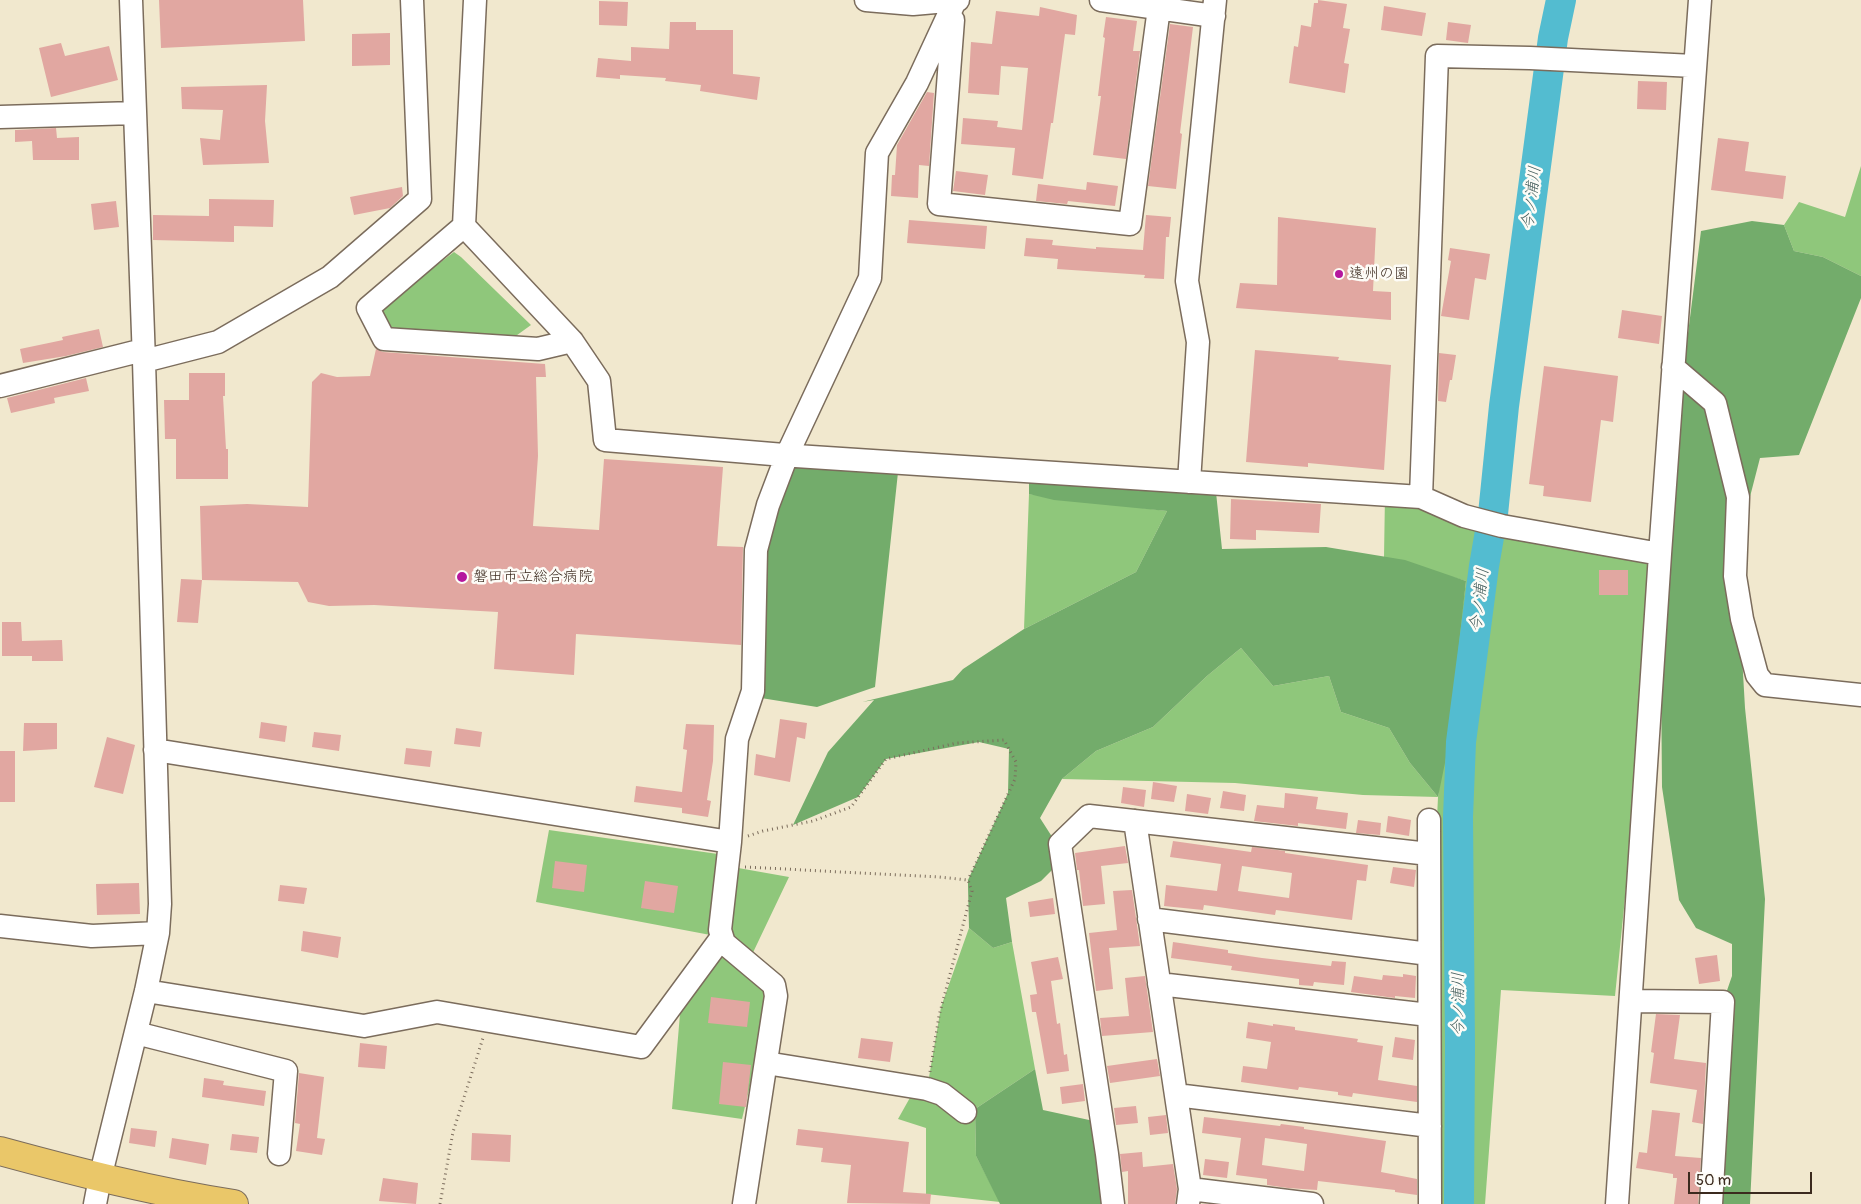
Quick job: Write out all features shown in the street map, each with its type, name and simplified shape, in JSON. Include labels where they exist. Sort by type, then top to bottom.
[{"type":"main road","points":[[0,1151],[97,1191],[185,1197],[234,1204]]},
{"type":"street","points":[[97,1191],[146,992],[158,933],[160,904],[144,355],[131,0]]},
{"type":"street","points":[[0,386],[144,355],[218,342],[330,276],[420,199],[412,0]]},
{"type":"street","points":[[475,0],[464,226],[572,342],[599,381],[605,440],[787,455],[1421,497],[1464,516],[1502,526],[1660,554]]},
{"type":"street","points":[[866,0],[913,4],[956,1]]},
{"type":"street","points":[[1101,0],[1159,8],[1214,8],[1187,281],[1198,342],[1189,482]]},
{"type":"street","points":[[1617,1204],[1660,554],[1700,0]]},
{"type":"street","points":[[956,1],[939,204],[1130,224],[1159,8]]},
{"type":"street","points":[[744,1204],[776,996],[774,985],[724,943],[720,930],[730,842],[737,739],[753,691],[756,550],[768,505],[787,455],[870,278],[877,153],[917,83],[956,1]]},
{"type":"street","points":[[1421,497],[1438,56],[1530,58],[1694,66]]},
{"type":"street","points":[[0,117],[135,113]]},
{"type":"street","points":[[464,226],[368,308],[384,339],[538,349],[572,342]]},
{"type":"street","points":[[1673,367],[1715,403],[1738,498],[1735,576],[1742,620],[1757,676],[1765,686],[1861,694]]},
{"type":"street","points":[[155,750],[730,842]]},
{"type":"street","points":[[1113,1204],[1060,844],[1089,816],[1429,854]]},
{"type":"street","points":[[1429,820],[1430,1204]]},
{"type":"street","points":[[1135,821],[1176,1095],[1189,1197],[1312,1204]]},
{"type":"street","points":[[1149,919],[1429,954]]},
{"type":"street","points":[[0,926],[92,936],[158,933]]},
{"type":"street","points":[[146,992],[364,1026],[437,1012],[641,1047],[722,937]]},
{"type":"street","points":[[1159,984],[1429,1015]]},
{"type":"street","points":[[1631,1001],[1724,1002],[1711,1204]]},
{"type":"street","points":[[136,1033],[286,1070],[279,1154]]},
{"type":"street","points":[[766,1063],[927,1089],[942,1094],[965,1112]]},
{"type":"street","points":[[1176,1095],[1430,1126]]},
{"type":"path","points":[[730,842],[762,831],[814,821],[851,807],[886,759],[957,744],[1004,740],[1016,762],[1015,779],[968,880],[972,891],[939,1016],[927,1089]]},
{"type":"path","points":[[727,866],[968,880]]},
{"type":"path","points":[[440,1204],[453,1132],[489,1021]]},
{"type":"green space","points":[[1861,166],[1861,276],[1823,257],[1794,251],[1784,225],[1799,202],[1845,217]]},
{"type":"green space","points":[[1752,221],[1784,225],[1794,251],[1823,257],[1861,276],[1861,298],[1799,455],[1760,458],[1736,551],[1745,708],[1765,899],[1750,1204],[1714,1204],[1723,1002],[1732,976],[1732,944],[1696,928],[1679,900],[1662,787],[1660,554],[1701,231]]},
{"type":"green space","points":[[454,252],[531,325],[513,338],[385,327],[377,310]]},
{"type":"green space","points":[[787,455],[899,463],[875,687],[817,707],[761,698],[756,550]]},
{"type":"green space","points":[[1029,471],[1215,483],[1222,549],[1326,547],[1405,560],[1466,581],[1447,753],[1438,797],[1410,763],[1389,728],[1341,712],[1329,676],[1273,686],[1241,648],[1207,676],[1153,727],[1096,751],[1062,779],[1040,818],[1056,843],[1052,870],[1041,881],[1006,898],[1012,942],[993,948],[969,928],[968,886],[968,880],[1008,793],[1009,749],[979,742],[886,759],[858,797],[793,825],[828,752],[874,700],[862,702],[953,680],[963,669],[1024,629],[1136,572],[1167,511],[1054,500],[1029,494]]},
{"type":"green space","points":[[1029,494],[1167,511],[1136,572],[1024,629]]},
{"type":"green space","points":[[1385,495],[1660,554],[1615,996],[1501,990],[1485,1204],[1426,1204],[1429,987],[1438,797],[1466,581],[1384,557]]},
{"type":"green space","points":[[1241,648],[1273,686],[1329,676],[1341,712],[1389,728],[1410,763],[1438,797],[1363,795],[1235,783],[1062,779],[1096,751],[1153,727],[1207,676]]},
{"type":"green space","points":[[549,830],[718,854],[727,866],[789,877],[748,963],[774,985],[742,1119],[672,1109],[682,990],[721,937],[536,902]]},
{"type":"green space","points":[[969,928],[993,948],[1012,942],[1035,1069],[975,1109],[976,1156],[1000,1202],[926,1194],[926,1128],[898,1119],[916,1087],[927,1089],[941,1007]]},
{"type":"green space","points":[[1035,1069],[1043,1110],[1103,1123],[1111,1204],[1000,1204],[976,1156],[975,1109]]},
{"type":"building","points":[[159,0],[303,0],[305,41],[161,48]]},
{"type":"building","points":[[1318,0],[1347,4],[1343,28],[1350,29],[1344,63],[1349,64],[1345,93],[1289,83],[1294,46],[1298,47],[1301,25],[1311,27],[1314,3],[1318,3]]},
{"type":"building","points":[[599,1],[628,2],[627,26],[599,25]]},
{"type":"building","points":[[1384,6],[1426,13],[1422,36],[1381,30]]},
{"type":"building","points":[[1040,7],[1077,15],[1075,35],[1065,34],[1043,179],[1012,175],[1015,148],[961,144],[963,118],[998,121],[997,127],[1022,130],[1028,68],[1001,66],[999,95],[968,93],[971,42],[992,44],[996,11],[1039,16]]},
{"type":"building","points":[[1106,17],[1137,21],[1133,51],[1140,51],[1126,159],[1093,155],[1101,96],[1098,96]]},
{"type":"building","points":[[670,22],[696,22],[696,30],[733,30],[733,74],[760,77],[757,100],[700,91],[701,85],[665,81],[666,78],[620,75],[620,79],[596,77],[598,58],[631,61],[631,47],[669,49]]},
{"type":"building","points":[[1448,22],[1471,25],[1468,43],[1446,40]]},
{"type":"building","points":[[1170,24],[1193,27],[1180,133],[1182,134],[1176,189],[1148,186]]},
{"type":"building","points":[[390,33],[390,65],[352,66],[352,34]]},
{"type":"building","points":[[61,43],[65,56],[109,46],[118,80],[51,97],[39,48]]},
{"type":"building","points":[[1638,81],[1667,82],[1666,110],[1637,109]]},
{"type":"building","points":[[267,85],[265,121],[269,163],[203,165],[200,138],[220,140],[223,110],[182,109],[181,87]]},
{"type":"building","points":[[927,92],[934,93],[929,166],[919,165],[918,198],[891,196],[892,175],[895,175],[897,145]]},
{"type":"building","points":[[56,128],[57,138],[79,137],[79,160],[33,160],[32,141],[15,142],[15,130]]},
{"type":"building","points":[[1718,138],[1749,142],[1745,171],[1786,176],[1783,199],[1711,190]]},
{"type":"building","points":[[956,171],[988,175],[985,195],[953,191]]},
{"type":"building","points":[[1087,182],[1118,186],[1115,206],[1068,201],[1067,204],[1036,201],[1038,184],[1086,190]]},
{"type":"building","points":[[402,187],[403,196],[390,208],[354,215],[350,197]]},
{"type":"building","points":[[209,199],[274,200],[273,227],[234,226],[234,242],[153,240],[153,215],[209,216]]},
{"type":"building","points":[[116,201],[119,227],[94,230],[91,204]]},
{"type":"building","points":[[1146,215],[1171,217],[1169,237],[1166,237],[1164,279],[1144,278],[1145,275],[1057,269],[1058,259],[1024,256],[1026,238],[1053,240],[1052,245],[1096,249],[1096,247],[1143,250]]},
{"type":"building","name":"遠州の園","points":[[1278,217],[1376,228],[1373,291],[1391,292],[1391,320],[1236,308],[1240,283],[1277,285]]},
{"type":"building","points":[[909,220],[987,226],[985,249],[907,243]]},
{"type":"building","points":[[1450,248],[1490,254],[1486,280],[1475,278],[1469,320],[1441,316],[1451,261],[1448,260]]},
{"type":"building","points":[[1622,310],[1662,316],[1659,344],[1618,338]]},
{"type":"building","points":[[99,329],[103,347],[66,356],[23,363],[20,349],[63,340],[62,337]]},
{"type":"building","points":[[376,349],[383,352],[545,364],[546,377],[536,377],[538,456],[533,526],[599,530],[604,459],[723,467],[717,546],[743,547],[741,645],[576,634],[574,675],[494,669],[498,612],[374,605],[329,606],[308,602],[298,582],[202,580],[200,506],[247,504],[308,507],[312,382],[321,373],[337,377],[370,376]]},
{"type":"building","points":[[1255,350],[1339,357],[1338,360],[1391,365],[1384,470],[1308,463],[1308,467],[1246,462]]},
{"type":"building","points":[[1439,353],[1456,355],[1446,402],[1438,401]]},
{"type":"building","points":[[1544,366],[1618,376],[1613,422],[1601,420],[1591,502],[1543,496],[1544,486],[1529,484]]},
{"type":"building","points":[[189,373],[225,373],[225,396],[223,396],[226,449],[228,449],[228,479],[176,479],[176,439],[165,439],[164,400],[189,400]]},
{"type":"building","points":[[86,378],[89,391],[54,398],[55,403],[11,413],[7,398]]},
{"type":"building","points":[[1231,499],[1321,504],[1319,533],[1256,530],[1256,540],[1230,539]]},
{"type":"building","points":[[1599,570],[1628,570],[1628,595],[1599,595]]},
{"type":"building","points":[[181,579],[202,580],[198,623],[177,622]]},
{"type":"building","points":[[2,622],[21,622],[22,641],[62,640],[63,661],[32,661],[32,656],[2,656]]},
{"type":"building","points":[[780,719],[807,723],[805,739],[797,737],[790,782],[754,775],[756,754],[775,758]]},
{"type":"building","points":[[261,722],[287,726],[285,742],[259,738]]},
{"type":"building","points":[[24,723],[57,723],[57,749],[23,751]]},
{"type":"building","points":[[686,724],[714,725],[713,761],[707,800],[711,801],[708,817],[682,813],[682,808],[634,802],[636,786],[682,792],[687,750],[683,749]]},
{"type":"building","points":[[456,728],[482,732],[480,747],[454,744]]},
{"type":"building","points":[[314,732],[341,735],[339,751],[312,747]]},
{"type":"building","points":[[107,737],[135,745],[123,794],[94,787]]},
{"type":"building","points":[[406,748],[432,751],[430,767],[404,764]]},
{"type":"building","points":[[0,751],[15,751],[15,802],[0,802]]},
{"type":"building","points":[[1153,782],[1177,786],[1174,802],[1151,799]]},
{"type":"building","points":[[1123,787],[1146,790],[1144,807],[1121,803]]},
{"type":"building","points":[[1223,791],[1246,795],[1244,811],[1220,808]]},
{"type":"building","points":[[1285,793],[1318,797],[1316,809],[1348,813],[1346,829],[1298,823],[1298,826],[1254,821],[1257,805],[1284,808]]},
{"type":"building","points":[[1187,794],[1211,798],[1208,814],[1185,811]]},
{"type":"building","points":[[1388,816],[1411,820],[1409,836],[1386,832]]},
{"type":"building","points":[[1358,820],[1381,823],[1380,835],[1356,833]]},
{"type":"building","points":[[1173,841],[1251,852],[1252,847],[1270,849],[1285,851],[1285,853],[1368,865],[1366,881],[1357,880],[1352,920],[1276,910],[1275,915],[1204,905],[1203,910],[1164,906],[1166,885],[1217,891],[1221,864],[1170,857]],"holes":[[[1242,866],[1292,873],[1289,898],[1238,891]]]},
{"type":"building","points":[[1125,846],[1128,863],[1101,866],[1105,904],[1083,906],[1075,853]]},
{"type":"building","points":[[555,861],[587,865],[584,892],[552,888]]},
{"type":"building","points":[[1393,867],[1416,870],[1414,887],[1390,883]]},
{"type":"building","points":[[645,881],[678,886],[674,913],[641,908]]},
{"type":"building","points":[[139,883],[140,914],[97,915],[96,884]]},
{"type":"building","points":[[280,885],[307,888],[304,904],[278,901]]},
{"type":"building","points":[[1132,890],[1140,946],[1109,948],[1113,989],[1096,991],[1089,933],[1117,930],[1113,891]]},
{"type":"building","points":[[1053,898],[1055,914],[1030,917],[1028,902]]},
{"type":"building","points":[[303,931],[341,937],[338,958],[301,951]]},
{"type":"building","points":[[1173,942],[1228,950],[1228,953],[1331,966],[1332,961],[1346,962],[1344,985],[1314,982],[1313,986],[1299,985],[1299,979],[1231,970],[1232,966],[1171,958]]},
{"type":"building","points":[[1717,955],[1720,981],[1699,984],[1695,958]]},
{"type":"building","points":[[1058,957],[1063,979],[1051,981],[1057,1024],[1060,1023],[1064,1055],[1067,1054],[1069,1071],[1047,1074],[1036,1012],[1032,1012],[1030,995],[1037,994],[1031,962]]},
{"type":"building","points":[[1403,974],[1416,976],[1415,998],[1395,996],[1395,998],[1351,992],[1354,976],[1382,980],[1383,975],[1403,977]]},
{"type":"building","points":[[1145,976],[1153,1032],[1102,1036],[1100,1018],[1129,1016],[1125,978]]},
{"type":"building","points":[[711,997],[750,1002],[747,1027],[708,1023]]},
{"type":"building","points":[[1656,1014],[1680,1015],[1674,1059],[1706,1063],[1703,1124],[1692,1122],[1697,1090],[1650,1083],[1654,1053],[1651,1052]]},
{"type":"building","points":[[1248,1022],[1295,1027],[1295,1030],[1358,1039],[1357,1042],[1383,1046],[1378,1080],[1417,1086],[1417,1102],[1353,1093],[1352,1097],[1338,1095],[1338,1092],[1299,1087],[1298,1090],[1241,1082],[1243,1066],[1267,1069],[1271,1042],[1246,1038]]},
{"type":"building","points":[[1395,1037],[1415,1040],[1413,1060],[1392,1057]]},
{"type":"building","points":[[861,1038],[893,1042],[890,1062],[858,1058]]},
{"type":"building","points":[[360,1043],[387,1046],[385,1069],[358,1067]]},
{"type":"building","points":[[1157,1059],[1160,1076],[1110,1083],[1107,1066]]},
{"type":"building","points":[[723,1062],[751,1065],[746,1107],[719,1104]]},
{"type":"building","points":[[299,1073],[324,1077],[317,1138],[325,1139],[322,1155],[296,1151],[300,1124],[295,1123]]},
{"type":"building","points":[[204,1078],[224,1081],[223,1085],[266,1091],[264,1106],[202,1097]]},
{"type":"building","points":[[1083,1084],[1085,1101],[1062,1104],[1060,1087]]},
{"type":"building","points":[[1136,1106],[1138,1123],[1116,1125],[1114,1108]]},
{"type":"building","points":[[1652,1110],[1680,1113],[1675,1156],[1701,1158],[1698,1204],[1674,1204],[1677,1178],[1673,1178],[1673,1174],[1636,1168],[1639,1152],[1647,1153]]},
{"type":"building","points":[[1166,1115],[1168,1133],[1150,1135],[1148,1117]]},
{"type":"building","points":[[1204,1117],[1304,1127],[1304,1129],[1386,1141],[1381,1172],[1417,1179],[1417,1195],[1395,1192],[1395,1190],[1318,1181],[1317,1190],[1267,1185],[1267,1179],[1236,1175],[1241,1138],[1202,1133]],"holes":[[[1265,1138],[1307,1144],[1304,1171],[1262,1165]]]},
{"type":"building","points":[[131,1128],[157,1131],[155,1147],[129,1143]]},
{"type":"building","points":[[798,1129],[909,1142],[903,1192],[931,1194],[930,1204],[847,1203],[851,1165],[821,1162],[823,1148],[796,1145]]},
{"type":"building","points":[[472,1133],[511,1135],[510,1162],[471,1160]]},
{"type":"building","points":[[232,1134],[259,1137],[257,1153],[230,1150]]},
{"type":"building","points":[[172,1138],[209,1144],[206,1165],[169,1158]]},
{"type":"building","points":[[1142,1152],[1143,1167],[1173,1164],[1177,1189],[1175,1204],[1128,1204],[1128,1171],[1122,1172],[1120,1154]]},
{"type":"building","points":[[1205,1159],[1229,1162],[1227,1178],[1203,1175]]},
{"type":"building","points":[[383,1178],[418,1183],[416,1204],[379,1201]]},
{"type":"waterway","name":"今ノ浦川","points":[[1459,1204],[1458,817],[1461,742],[1484,566],[1493,514],[1504,406],[1553,38],[1561,0]]},
{"type":"place","name":"遠州の園","points":[[1339,274]]},
{"type":"place","name":"磐田市立総合病院","points":[[462,577]]}]
